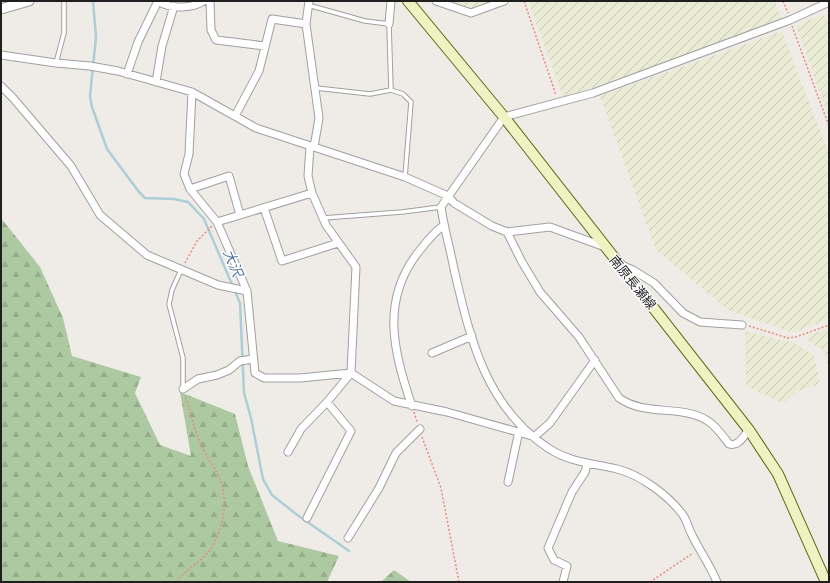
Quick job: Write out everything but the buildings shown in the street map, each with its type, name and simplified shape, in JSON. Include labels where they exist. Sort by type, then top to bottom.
[{"type":"main road","name":"南原長瀬線","points":[[408,1],[504,117],[749,430],[778,474],[826,582]]},
{"type":"street","points":[[1,9],[29,1]]},
{"type":"street","points":[[127,74],[138,42],[158,1],[164,5],[174,6],[198,5],[204,1]]},
{"type":"street","points":[[210,1],[211,30],[216,40],[265,46]]},
{"type":"street","points":[[388,24],[391,1]]},
{"type":"street","points":[[436,1],[471,14],[504,1]]},
{"type":"street","points":[[717,582],[684,516],[659,491],[639,478],[617,469],[587,464],[567,458],[549,448],[534,437],[511,414],[494,391],[479,359],[464,312],[443,226],[441,207],[504,117],[593,93],[790,20],[829,2]]},
{"type":"street","points":[[288,452],[301,429],[327,402],[351,373],[356,267],[338,243],[323,218],[312,193],[308,176],[312,146],[319,118],[306,24],[308,3]]},
{"type":"street","points":[[156,82],[162,46],[174,6]]},
{"type":"street","points":[[235,116],[259,71],[272,19],[306,24]]},
{"type":"street","points":[[1,55],[90,66],[127,74],[192,92],[256,128],[405,177],[448,196],[454,203],[492,226],[507,232],[550,227],[605,247]]},
{"type":"street","points":[[1,86],[71,166],[100,215],[147,255],[218,285],[247,291]]},
{"type":"street","points":[[192,92],[189,154],[184,174],[190,189],[217,222],[247,291],[255,373],[264,378],[300,378],[351,373],[394,401],[412,406],[442,411],[519,431],[534,437]]},
{"type":"street","points":[[190,189],[229,176],[240,215]]},
{"type":"street","points":[[217,222],[312,193]]},
{"type":"street","points":[[264,208],[282,262],[338,243]]},
{"type":"street","points":[[412,406],[399,369],[395,347],[395,299],[408,265],[436,231],[443,226]]},
{"type":"street","points":[[507,232],[522,262],[540,292],[567,322],[619,398],[626,403],[646,409],[694,415],[708,421],[729,444],[732,445],[738,443],[749,430]]},
{"type":"street","points":[[620,265],[633,270],[654,283],[683,313],[700,322],[742,325]]},
{"type":"street","points":[[432,353],[472,336]]},
{"type":"street","points":[[183,389],[198,379],[217,376],[229,370],[240,361],[253,360]]},
{"type":"street","points":[[534,437],[550,423],[594,360]]},
{"type":"street","points":[[307,518],[351,432],[327,402]]},
{"type":"street","points":[[348,538],[380,488],[396,453],[420,429]]},
{"type":"street","points":[[508,482],[519,431]]},
{"type":"street","points":[[563,582],[567,566],[554,560],[548,548],[572,492],[585,472],[587,464]]},
{"type":"lane","points":[[56,63],[64,33],[64,1]]},
{"type":"lane","points":[[308,3],[365,21],[388,24],[391,90]]},
{"type":"lane","points":[[316,88],[370,94],[391,90],[403,94],[411,102],[405,177]]},
{"type":"lane","points":[[323,218],[402,212],[441,207]]},
{"type":"lane","points":[[181,270],[172,290],[169,304],[182,358],[183,389]]},
{"type":"path","points":[[524,1],[559,102]]},
{"type":"path","points":[[783,1],[829,126]]},
{"type":"path","points":[[181,270],[197,240],[217,222]]},
{"type":"path","points":[[742,325],[757,327],[788,338],[796,338],[829,325]]},
{"type":"path","points":[[177,582],[211,548],[222,523],[226,502],[224,492],[216,472],[202,448],[193,427],[183,389]]},
{"type":"path","points":[[412,406],[441,488],[459,582]]},
{"type":"path","points":[[650,582],[700,548]]},
{"type":"green space","points":[[451,1],[495,1],[474,10]]},
{"type":"green space","points":[[528,1],[775,1],[783,21],[580,92],[563,96]]},
{"type":"green space","points":[[823,14],[829,22],[829,118],[796,26]]},
{"type":"green space","points":[[782,31],[829,154],[829,319],[793,333],[728,310],[656,250],[600,96]]},
{"type":"green space","points":[[1,218],[40,267],[63,318],[72,356],[141,377],[135,393],[160,445],[191,456],[180,392],[235,414],[248,466],[278,541],[339,556],[327,582],[1,582]]},
{"type":"green space","points":[[829,328],[829,371],[824,351],[809,341],[807,336]]},
{"type":"green space","points":[[745,331],[794,343],[814,355],[820,384],[798,391],[784,404],[746,386]]},
{"type":"green space","points":[[394,570],[411,582],[381,582]]},
{"type":"waterway","name":"大沢","points":[[93,1],[96,37],[90,96],[92,107],[107,149],[145,198],[174,199],[188,202],[204,219],[240,303],[244,393],[251,418],[263,479],[272,495],[296,514],[349,551]]}]
